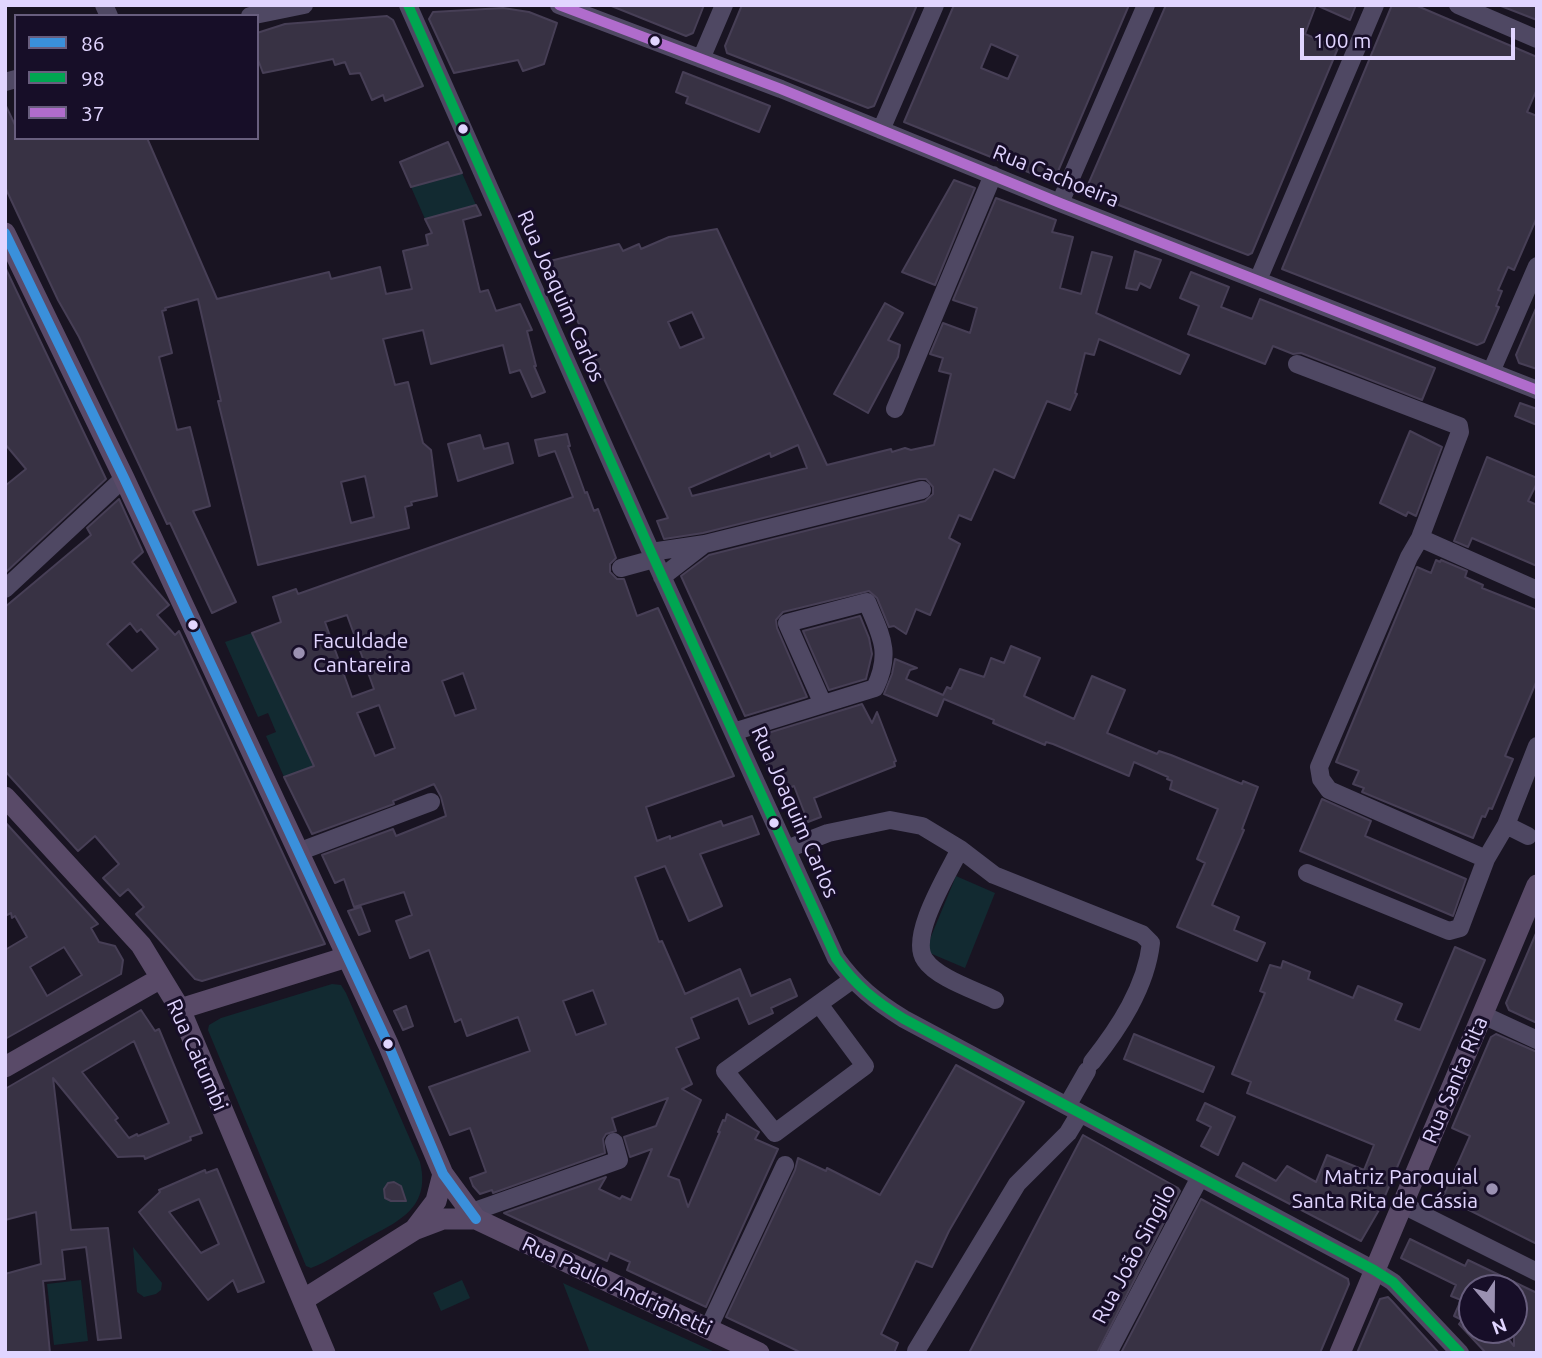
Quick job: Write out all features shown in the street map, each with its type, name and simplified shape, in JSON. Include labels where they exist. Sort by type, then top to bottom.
[{"type":"main road","points":[[5,233],[124,478],[399,1068],[443,1174],[474,1215],[443,1219],[414,1230],[303,1300]]},
{"type":"main road","name":"Rua Catumbi","points":[[5,797],[141,945],[180,1009],[324,1353]]},
{"type":"main road","name":"Rua Santa Rita","points":[[1340,1353],[1537,885]]},
{"type":"main road","points":[[180,1009],[347,957]]},
{"type":"main road","points":[[5,1067],[161,978]]},
{"type":"main road","points":[[414,1230],[436,1201],[443,1174]]},
{"type":"main road","name":"Rua Paulo Andrighetti","points":[[474,1215],[759,1353]]},
{"type":"street","points":[[259,14],[304,5]]},
{"type":"street","name":"Rua Joaquim Carlos","points":[[408,5],[662,577],[836,958],[852,980],[876,1002],[904,1019],[1374,1270],[1393,1282],[1460,1353]]},
{"type":"street","name":"Rua Cachoeira","points":[[559,5],[1537,390]]},
{"type":"street","points":[[701,59],[724,5]]},
{"type":"street","points":[[881,130],[935,5]]},
{"type":"street","points":[[1060,203],[1146,5]]},
{"type":"street","points":[[1258,280],[1375,5]]},
{"type":"street","points":[[1458,5],[1537,39]]},
{"type":"street","points":[[895,409],[993,175]]},
{"type":"street","points":[[1491,372],[1537,266]]},
{"type":"street","points":[[1297,364],[1459,426],[1460,432],[1420,538],[1409,557],[1319,767],[1321,779],[1329,790],[1486,859]]},
{"type":"street","points":[[5,589],[124,478]]},
{"type":"street","points":[[621,568],[652,555],[922,490]]},
{"type":"street","points":[[1420,538],[1537,590]]},
{"type":"street","points":[[662,577],[705,544]]},
{"type":"street","points":[[733,732],[823,704],[876,686],[885,653],[867,603],[787,623],[823,704]]},
{"type":"street","points":[[1307,873],[1449,931],[1460,928],[1486,859],[1506,825],[1537,747]]},
{"type":"street","points":[[298,852],[431,802]]},
{"type":"street","points":[[786,849],[828,833],[890,820],[922,826],[994,874],[1142,934],[1151,943],[1149,959],[1126,1014],[1090,1066],[1068,1133],[1017,1184],[916,1351]]},
{"type":"street","points":[[1506,825],[1533,839]]},
{"type":"street","points":[[960,849],[923,927],[919,945],[923,958],[937,972],[995,1000]]},
{"type":"street","points":[[819,1004],[865,1066],[775,1133],[725,1071],[852,980]]},
{"type":"street","points":[[1483,1015],[1537,1040]]},
{"type":"street","points":[[474,1215],[619,1160],[614,1142]]},
{"type":"street","points":[[708,1329],[785,1165]]},
{"type":"street","name":"Rua João Singilo","points":[[1108,1353],[1200,1177]]},
{"type":"street","points":[[1403,1205],[1537,1272]]},
{"type":"shaded area","points":[[462,173],[476,205],[425,219],[411,187]]},
{"type":"shaded area","points":[[252,633],[314,766],[284,777],[266,736],[276,732],[268,713],[258,717],[225,642]]},
{"type":"shaded area","points":[[956,876],[995,893],[965,968],[925,951]]},
{"type":"shaded area","points":[[332,984],[341,985],[346,993],[420,1162],[422,1179],[415,1204],[397,1222],[311,1268],[306,1266],[208,1030],[209,1025],[221,1018]]},
{"type":"shaded area","points":[[133,1247],[162,1283],[161,1290],[156,1294],[144,1297],[137,1292]]},
{"type":"shaded area","points":[[81,1280],[88,1341],[54,1345],[47,1284]]},
{"type":"shaded area","points":[[462,1280],[470,1298],[441,1311],[433,1293]]},
{"type":"shaded area","points":[[563,1283],[576,1289],[717,1353],[590,1353]]},
{"type":"building","points":[[609,5],[704,5],[693,33],[686,36]]},
{"type":"building","points":[[742,5],[917,5],[874,106],[868,108],[727,53],[725,46]]},
{"type":"building","points":[[954,5],[1129,5],[1056,176],[1048,180],[904,122]],"holes":[[[991,44],[1018,56],[1008,79],[981,68]]]},
{"type":"building","points":[[1166,5],[1316,5],[1305,34],[1338,48],[1252,253],[1248,255],[1090,194],[1087,187]]},
{"type":"building","points":[[1316,5],[1356,5],[1350,20]]},
{"type":"building","points":[[1392,5],[1415,5],[1537,57],[1537,89],[1527,112],[1537,116],[1537,217],[1514,270],[1508,267],[1498,290],[1502,291],[1496,306],[1499,307],[1484,342],[1477,345],[1282,269]]},
{"type":"building","points":[[1502,5],[1537,5],[1537,20],[1501,6]]},
{"type":"building","points":[[503,8],[529,12],[557,23],[544,64],[523,71],[518,60],[454,73],[429,19],[433,12]]},
{"type":"building","points":[[387,16],[393,20],[423,86],[385,101],[383,95],[372,100],[360,73],[350,74],[345,62],[335,65],[333,59],[263,73],[259,62],[259,32],[285,24]]},
{"type":"building","points":[[683,72],[770,106],[759,132],[686,103],[688,97],[676,92]]},
{"type":"building","points":[[5,104],[14,123],[14,140],[148,140],[217,299],[329,272],[331,279],[380,267],[386,294],[412,289],[403,251],[428,245],[426,235],[432,233],[425,219],[476,205],[481,215],[463,220],[480,292],[488,290],[496,311],[520,304],[532,330],[527,331],[534,366],[545,392],[532,397],[520,370],[510,373],[503,345],[431,364],[423,330],[383,339],[395,385],[408,382],[423,443],[431,450],[437,496],[411,502],[412,505],[405,507],[409,528],[258,565],[218,401],[221,401],[198,299],[165,308],[166,310],[162,311],[172,353],[159,357],[177,430],[190,427],[210,506],[193,511],[236,602],[212,613],[79,337],[58,300],[5,187]],"holes":[[[365,476],[374,517],[351,523],[341,482]]]},
{"type":"building","points":[[448,142],[462,173],[411,187],[400,162]]},
{"type":"building","points":[[954,180],[975,188],[935,285],[902,272]]},
{"type":"building","points":[[996,198],[1056,220],[1052,232],[1073,237],[1060,288],[1081,294],[1092,252],[1112,257],[1096,313],[1189,355],[1180,374],[1099,339],[1094,355],[1085,353],[1075,393],[1077,394],[1070,410],[1047,401],[1014,478],[994,469],[971,520],[959,515],[949,538],[960,544],[930,615],[916,609],[906,634],[894,626],[889,627],[877,598],[869,591],[783,612],[776,620],[777,628],[807,697],[745,716],[681,576],[709,555],[925,501],[933,494],[933,487],[926,479],[919,479],[703,533],[664,539],[657,521],[668,518],[550,261],[619,244],[623,251],[639,244],[641,249],[669,237],[717,229],[827,465],[891,449],[892,452],[934,445],[951,374],[939,371],[943,358],[930,354],[943,323],[970,333],[977,308],[953,300]],"holes":[[[692,312],[704,338],[680,348],[668,322]],[[798,445],[807,468],[692,496],[689,488],[770,453],[771,457]]]},
{"type":"building","points":[[1135,251],[1161,260],[1150,288],[1140,283],[1137,290],[1126,288]]},
{"type":"building","points":[[5,267],[106,479],[5,573],[5,486],[26,469],[5,444]]},
{"type":"building","points":[[1191,272],[1229,287],[1221,307],[1252,319],[1260,299],[1435,368],[1422,400],[1301,353],[1293,354],[1273,346],[1265,364],[1188,334],[1199,306],[1180,298]]},
{"type":"building","points":[[885,303],[903,313],[888,340],[900,345],[898,357],[868,413],[834,394]]},
{"type":"building","points":[[1537,306],[1537,369],[1519,363],[1516,355]]},
{"type":"building","points":[[1520,403],[1537,409],[1537,425],[1515,416]]},
{"type":"building","points":[[1410,431],[1442,447],[1416,516],[1408,512],[1406,516],[1380,503]]},
{"type":"building","points":[[567,434],[568,446],[585,493],[587,492],[594,511],[598,509],[616,558],[610,564],[610,572],[617,579],[624,579],[637,616],[658,608],[734,776],[646,807],[657,841],[721,821],[723,826],[752,816],[759,834],[700,854],[722,906],[689,921],[665,866],[635,877],[659,942],[662,941],[685,994],[740,969],[751,996],[790,979],[797,996],[771,1008],[773,1013],[749,1024],[738,998],[691,1018],[699,1038],[676,1048],[692,1084],[682,1089],[701,1100],[668,1176],[679,1180],[688,1207],[727,1114],[759,1132],[755,1139],[778,1149],[706,1307],[627,1270],[630,1262],[610,1253],[607,1261],[504,1213],[606,1177],[599,1189],[620,1199],[622,1196],[631,1200],[652,1149],[630,1157],[624,1137],[656,1126],[668,1098],[612,1118],[616,1131],[606,1134],[603,1139],[605,1153],[493,1193],[492,1190],[480,1194],[473,1186],[470,1178],[486,1172],[470,1128],[450,1135],[429,1087],[530,1051],[518,1017],[467,1036],[461,1019],[455,1022],[429,950],[410,958],[396,921],[412,915],[404,892],[354,907],[344,879],[335,883],[322,855],[393,829],[396,836],[446,816],[441,797],[434,784],[393,801],[394,804],[312,834],[284,777],[314,766],[252,633],[281,622],[273,597],[296,589],[298,594],[573,497],[555,451],[539,456],[535,440]],"holes":[[[347,615],[374,689],[352,697],[325,622]],[[463,673],[476,709],[455,716],[442,681]],[[379,705],[395,748],[375,756],[357,713]],[[593,990],[606,1024],[576,1035],[563,1001]]]},
{"type":"building","points":[[480,435],[484,449],[508,443],[513,463],[458,481],[448,444]]},
{"type":"building","points":[[1487,457],[1537,478],[1528,501],[1537,505],[1537,566],[1472,538],[1468,547],[1454,541]]},
{"type":"building","points":[[119,499],[143,552],[132,562],[169,605],[157,615],[175,635],[179,631],[325,944],[202,981],[195,979],[136,914],[144,907],[128,889],[120,896],[103,878],[119,864],[95,836],[78,851],[5,771],[5,607],[91,535],[87,528]],"holes":[[[130,623],[137,632],[141,629],[158,649],[132,671],[107,644]]]},
{"type":"building","points":[[1436,560],[1467,571],[1465,577],[1483,585],[1482,588],[1537,610],[1537,680],[1505,756],[1513,759],[1492,809],[1489,808],[1485,817],[1482,816],[1473,838],[1362,792],[1364,788],[1353,784],[1359,771],[1336,762],[1417,567],[1431,573]]},
{"type":"building","points":[[860,616],[872,654],[866,679],[829,690],[803,631]]},
{"type":"building","points":[[1011,646],[1040,658],[1024,696],[1074,719],[1092,676],[1125,690],[1107,733],[1157,754],[1159,751],[1242,784],[1243,781],[1258,787],[1242,829],[1244,830],[1212,905],[1239,917],[1234,930],[1265,943],[1257,961],[1177,927],[1205,863],[1197,859],[1218,809],[1170,789],[1172,781],[1167,779],[1168,777],[1134,762],[1129,776],[1053,744],[1046,742],[1045,745],[944,699],[937,716],[884,694],[895,659],[917,668],[910,670],[906,679],[943,695],[947,687],[951,689],[960,669],[984,677],[991,658],[1004,663]]},
{"type":"building","points":[[862,704],[872,723],[877,712],[896,761],[895,766],[814,798],[821,817],[808,822],[794,786],[779,792],[755,737]]},
{"type":"building","points":[[1322,799],[1371,821],[1365,836],[1466,879],[1453,916],[1300,851]]},
{"type":"building","points":[[5,822],[98,924],[91,928],[99,942],[115,946],[123,960],[121,974],[5,1039],[5,950],[27,937],[15,916],[12,918],[11,913],[5,916]],"holes":[[[64,947],[82,975],[47,996],[30,967]]]},
{"type":"building","points":[[361,907],[370,931],[359,935],[348,911]]},
{"type":"building","points":[[1537,931],[1537,1023],[1509,1010],[1506,1003]]},
{"type":"building","points":[[1455,947],[1485,960],[1379,1210],[1361,1241],[1236,1176],[1243,1163],[1276,1181],[1287,1166],[1316,1182],[1327,1155],[1364,1170],[1374,1145],[1247,1093],[1251,1082],[1232,1074],[1265,993],[1260,991],[1270,965],[1281,968],[1283,961],[1310,972],[1308,979],[1353,998],[1358,986],[1402,1004],[1395,1020],[1420,1030]]},
{"type":"building","points":[[406,1006],[413,1026],[403,1030],[394,1011]]},
{"type":"building","points":[[141,1010],[155,1031],[159,1029],[202,1133],[190,1137],[191,1140],[145,1159],[144,1156],[118,1157],[53,1078],[71,1230],[108,1228],[121,1338],[98,1340],[86,1247],[62,1250],[65,1279],[43,1281],[50,1353],[5,1353],[5,1274],[41,1264],[36,1212],[5,1220],[5,1089]],"holes":[[[134,1041],[169,1123],[129,1138],[115,1120],[118,1118],[82,1072]]]},
{"type":"building","points":[[1134,1034],[1214,1067],[1203,1092],[1124,1059]]},
{"type":"building","points":[[1496,1034],[1537,1052],[1537,1244],[1443,1197],[1470,1136],[1452,1128],[1491,1037]]},
{"type":"building","points":[[956,1065],[1024,1102],[949,1231],[932,1267],[916,1261],[881,1334],[898,1343],[894,1353],[802,1353],[726,1317],[795,1170],[798,1158],[826,1171],[827,1168],[880,1195]]},
{"type":"building","points":[[1205,1103],[1235,1117],[1218,1155],[1201,1146],[1211,1127],[1197,1120]]},
{"type":"building","points":[[1083,1135],[1180,1191],[1097,1353],[969,1353]]},
{"type":"building","points":[[217,1169],[264,1282],[238,1292],[233,1280],[208,1300],[139,1212],[159,1190],[205,1170],[206,1173]],"holes":[[[199,1199],[219,1244],[201,1253],[169,1212]]]},
{"type":"building","points":[[394,1182],[401,1186],[406,1201],[391,1201],[385,1198],[384,1189],[388,1183]]},
{"type":"building","points":[[1201,1199],[1348,1279],[1349,1284],[1320,1353],[1121,1353]]},
{"type":"building","points":[[1410,1239],[1465,1266],[1468,1260],[1497,1274],[1458,1274],[1458,1299],[1451,1296],[1456,1285],[1401,1258]]},
{"type":"building","points":[[1528,1289],[1537,1293],[1537,1353],[1486,1353],[1478,1344],[1528,1344]]},
{"type":"building","points":[[1388,1297],[1439,1353],[1357,1353],[1380,1299]]},
{"type":"transit line","name":"98","points":[[408,5],[651,552],[836,958],[843,968],[867,992],[904,1019],[1374,1270],[1393,1282],[1460,1353]]},
{"type":"transit line","name":"37","points":[[559,5],[781,89],[1060,203],[1537,390]]},
{"type":"transit line","name":"86","points":[[5,233],[124,478],[388,1044],[443,1174],[476,1219]]},
{"type":"place","name":"Faculdade Cantareira","points":[[299,653]]},
{"type":"place","name":"Matriz Paroquial Santa Rita de Cássia","points":[[1492,1189]]}]
